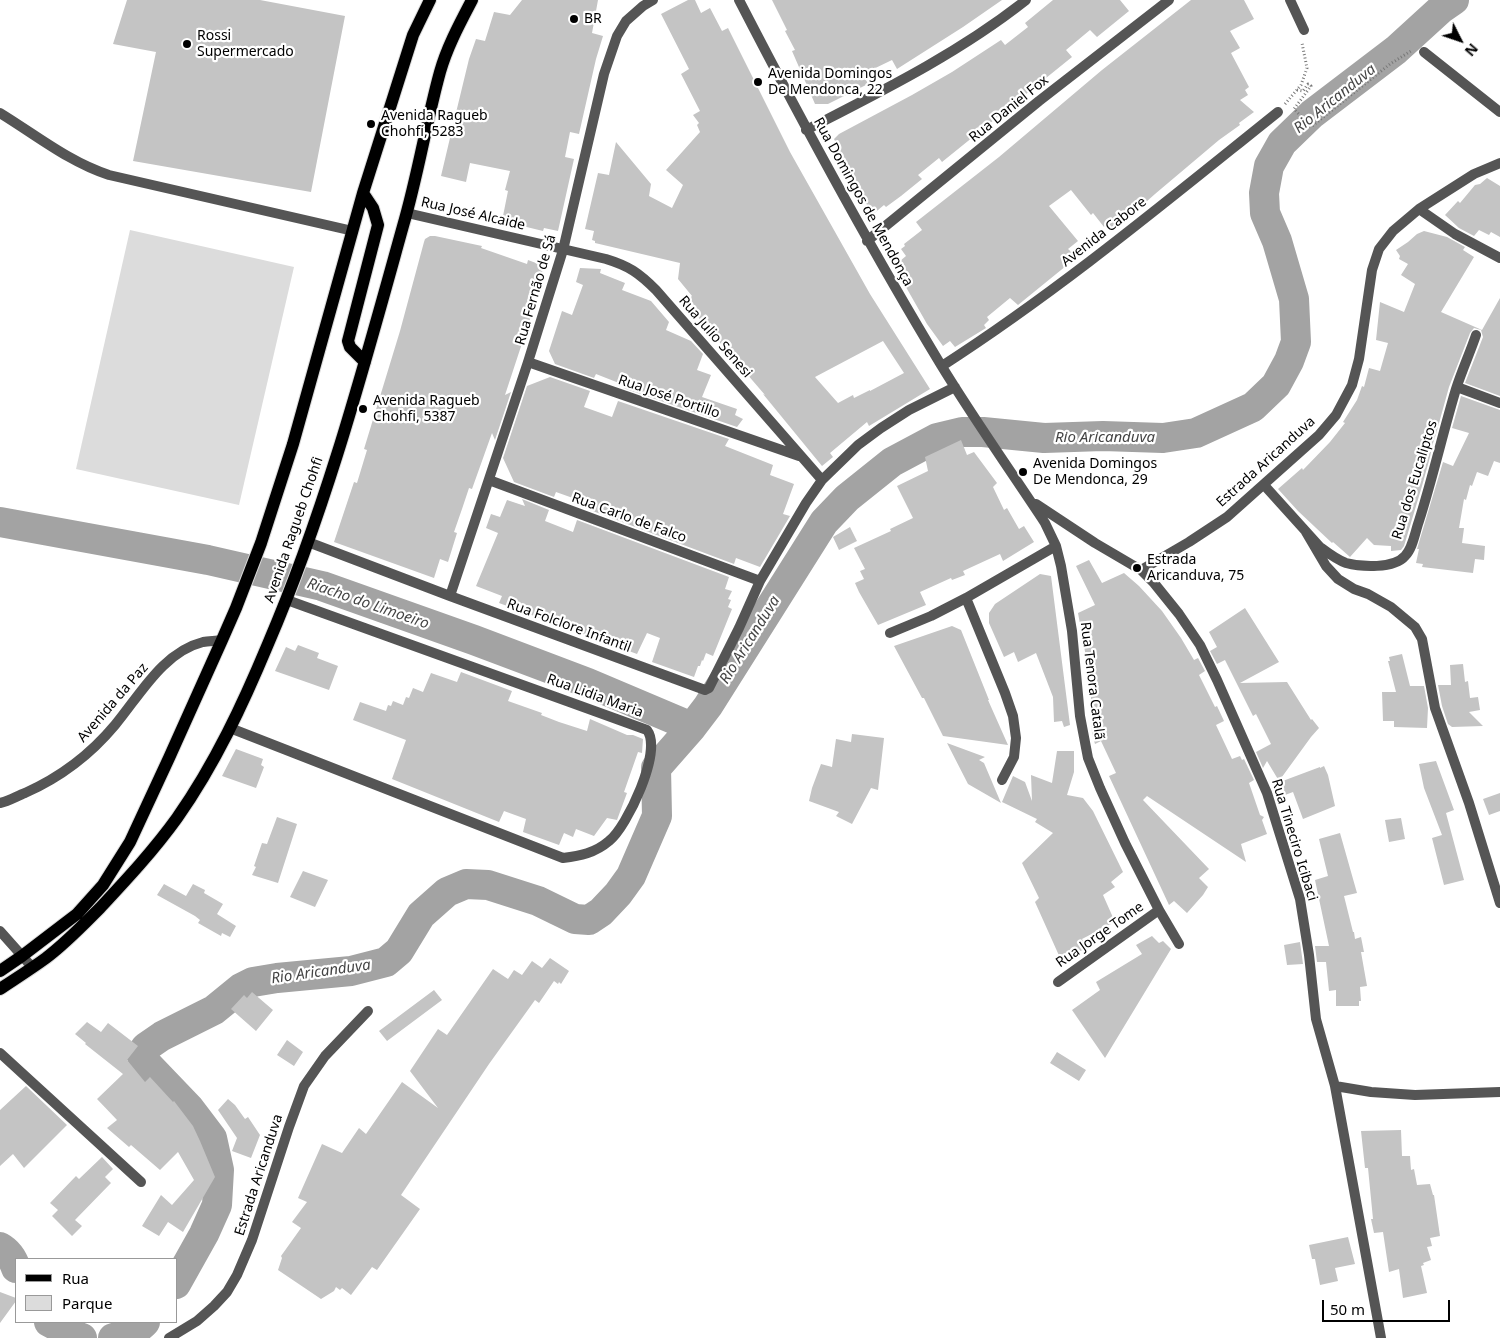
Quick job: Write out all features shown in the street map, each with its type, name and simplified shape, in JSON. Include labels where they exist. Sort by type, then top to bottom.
[{"type":"main road","name":"Avenida Ragueb Chohfi","points":[[0,971],[77,914],[102,885],[125,849],[169,758],[222,640],[261,543],[293,444],[364,193],[413,35],[430,0]]},
{"type":"main road","name":"Avenida Ragueb Chohfi","points":[[0,989],[48,957],[76,933],[144,860],[198,785],[230,728],[289,596],[308,542],[365,362],[407,213],[441,70],[472,0]]},
{"type":"main road","points":[[364,193],[373,208],[378,225],[348,341],[350,347],[365,362]]},
{"type":"street","name":"Rua Fernão de Sá","points":[[450,596],[528,362],[562,250],[604,74],[617,36],[626,21],[643,6],[654,0]]},
{"type":"street","name":"Rua Domingos de Mendonça","points":[[739,0],[806,130],[868,241],[955,387],[1029,498]]},
{"type":"street","points":[[806,130],[932,64],[1000,21],[1026,0]]},
{"type":"street","name":"Rua Daniel Fox","points":[[868,241],[1039,101],[1168,0]]},
{"type":"street","points":[[1290,0],[1304,30]]},
{"type":"street","points":[[1424,52],[1500,112]]},
{"type":"street","name":"Avenida Cabore","points":[[942,366],[1090,262],[1278,112]]},
{"type":"street","points":[[0,113],[90,169],[354,231]]},
{"type":"street","name":"Estrada Aricanduva","points":[[1141,570],[1189,542],[1227,516],[1319,435],[1336,415],[1352,385],[1359,358],[1372,270],[1379,249],[1393,231],[1419,208],[1474,174],[1500,163]]},
{"type":"street","points":[[1419,208],[1455,234],[1500,258]]},
{"type":"street","name":"Rua José Alcaide","points":[[407,213],[562,250]]},
{"type":"street","name":"Rua Julio Senesi","points":[[562,250],[625,265],[642,276],[822,480]]},
{"type":"street","points":[[1476,335],[1457,387],[1500,403]]},
{"type":"street","name":"Rua José Portillo","points":[[528,362],[800,456]]},
{"type":"street","points":[[760,581],[806,503],[822,480],[858,445],[881,428],[909,410],[955,387]]},
{"type":"street","name":"Rua dos Eucaliptos","points":[[1264,485],[1306,532],[1330,555],[1345,563],[1364,566],[1396,562],[1404,557],[1409,549],[1424,504],[1457,387]]},
{"type":"street","name":"Rua Carlo de Falco","points":[[489,480],[760,581]]},
{"type":"street","name":"Rua Tenora Catalã","points":[[1029,498],[1045,523],[1056,546],[1061,566],[1068,608],[1080,716],[1088,758],[1100,788],[1159,910],[1179,944]]},
{"type":"street","name":"Rua Tineciro Icibaci","points":[[1029,498],[1043,510],[1141,570],[1180,614],[1200,645],[1217,680],[1267,794],[1300,899],[1309,955],[1316,1019],[1335,1086],[1381,1338]]},
{"type":"street","points":[[1306,532],[1326,566],[1338,578],[1391,606],[1415,627],[1422,639],[1435,708],[1472,811],[1500,903]]},
{"type":"street","name":"Rua Folclore Infantil","points":[[308,542],[704,691],[709,688],[760,581]]},
{"type":"street","points":[[890,632],[931,616],[966,598],[1056,546]]},
{"type":"street","name":"Rua Lidia Maria","points":[[230,728],[563,858],[581,856],[596,850],[608,842],[618,833],[631,810],[650,761],[652,745],[651,736],[647,730],[289,596]]},
{"type":"street","points":[[966,598],[1006,693],[1013,716],[1016,738],[1014,757],[1002,780]]},
{"type":"street","name":"Avenida da Paz","points":[[0,803],[67,771],[91,751],[115,725],[158,671],[174,657],[202,642],[222,640]]},
{"type":"street","name":"Rua Jorge Tome","points":[[1058,982],[1159,910]]},
{"type":"street","points":[[0,930],[32,967]]},
{"type":"street","name":"Estrada Aricanduva","points":[[168,1338],[197,1321],[227,1292],[237,1275],[252,1240],[304,1086],[325,1056],[368,1012]]},
{"type":"street","points":[[0,1053],[141,1182]]},
{"type":"street","points":[[1335,1086],[1371,1092],[1415,1095],[1500,1092]]},
{"type":"path","points":[[1278,112],[1301,85],[1307,68],[1302,44],[1304,30]]},
{"type":"path","points":[[1297,90],[1302,91],[1308,84],[1311,86],[1294,109],[1311,127],[1390,64],[1420,45],[1424,52]]},
{"type":"green space","points":[[130,230],[294,267],[239,505],[76,469]]},
{"type":"building","points":[[127,0],[260,0],[345,16],[311,192],[133,161],[156,52],[113,44]]},
{"type":"building","points":[[522,0],[598,0],[592,33],[603,36],[579,134],[570,132],[565,157],[574,159],[558,231],[544,228],[543,231],[502,221],[508,191],[505,190],[510,171],[470,163],[466,182],[441,176],[469,59],[476,39],[485,41],[494,12],[510,15]]},
{"type":"building","points":[[688,0],[695,0],[701,13],[710,8],[722,31],[728,28],[790,152],[870,294],[930,389],[869,426],[867,422],[830,453],[833,457],[822,466],[763,394],[765,395],[685,302],[692,296],[678,279],[680,263],[595,243],[592,240],[594,231],[585,229],[598,173],[609,175],[616,142],[651,184],[649,196],[672,208],[683,185],[666,170],[700,132],[697,125],[699,123],[693,115],[700,111],[681,74],[689,69],[661,14]],"holes":[[[883,341],[904,373],[870,391],[854,398],[853,395],[838,403],[815,377]]]},
{"type":"building","points":[[772,0],[1002,0],[897,69],[892,60],[863,74],[868,84],[828,104],[815,104],[792,51],[795,50],[785,31],[787,30]]},
{"type":"building","points":[[1053,0],[1120,0],[1129,11],[1097,37],[1090,30],[1066,50],[1072,57],[942,162],[939,158],[918,175],[922,179],[886,207],[884,205],[872,215],[834,139],[839,134],[952,72],[1001,40],[1005,45],[1028,27],[1025,23]]},
{"type":"building","points":[[1191,0],[1244,0],[1254,19],[1230,31],[1240,48],[1231,53],[1249,87],[1245,90],[1248,95],[1240,100],[1254,112],[1110,230],[1106,225],[1104,227],[1093,213],[1091,215],[1071,190],[1049,206],[1078,241],[1068,249],[1077,257],[1018,305],[1010,298],[987,317],[989,320],[984,325],[986,328],[955,347],[950,341],[943,346],[927,324],[894,266],[906,256],[901,249],[905,246],[904,244],[922,230],[916,222],[999,157],[1102,70]]},
{"type":"building","points":[[1487,178],[1500,186],[1500,237],[1491,232],[1489,235],[1479,230],[1474,236],[1459,228],[1445,215],[1458,201],[1460,203],[1475,185],[1480,184]]},
{"type":"building","points":[[1424,231],[1447,237],[1465,247],[1463,250],[1474,257],[1441,312],[1482,330],[1500,298],[1500,396],[1465,383],[1483,337],[1481,330],[1474,328],[1470,333],[1449,387],[1404,546],[1401,550],[1391,551],[1391,546],[1374,545],[1367,538],[1350,557],[1298,511],[1278,489],[1302,468],[1303,470],[1345,423],[1343,422],[1357,400],[1362,386],[1364,387],[1369,368],[1380,371],[1388,343],[1376,340],[1380,302],[1404,312],[1415,284],[1401,275],[1408,264],[1399,259],[1400,256],[1396,250]]},
{"type":"building","points":[[430,236],[482,246],[481,248],[527,264],[528,260],[544,266],[528,315],[531,316],[505,395],[511,392],[495,440],[492,433],[472,489],[469,488],[454,532],[457,533],[448,562],[440,559],[434,578],[334,542],[354,482],[357,483],[367,450],[364,449],[400,331],[424,242]]},
{"type":"building","points":[[580,268],[601,269],[600,273],[625,283],[622,290],[651,301],[669,322],[666,330],[691,341],[703,354],[697,370],[711,375],[702,397],[737,409],[735,415],[743,419],[737,427],[623,388],[624,385],[596,374],[594,378],[555,364],[549,351],[562,311],[572,315],[583,285],[576,282]]},
{"type":"building","points":[[550,377],[590,391],[584,407],[612,417],[618,401],[729,439],[725,446],[773,465],[770,475],[794,484],[783,514],[790,516],[760,567],[736,558],[734,564],[582,507],[584,502],[556,492],[554,497],[514,482],[503,458],[527,386]]},
{"type":"building","points":[[1461,396],[1500,410],[1500,463],[1494,461],[1488,476],[1477,472],[1472,486],[1470,485],[1466,500],[1464,499],[1459,528],[1464,528],[1462,543],[1485,546],[1484,560],[1475,559],[1473,573],[1422,567],[1423,564],[1416,563],[1419,549],[1417,549],[1443,462],[1453,466],[1469,433],[1452,428]]},
{"type":"building","points":[[961,440],[967,455],[974,452],[997,483],[993,487],[1004,510],[1007,508],[1019,529],[1024,526],[1034,542],[1003,561],[1000,554],[963,571],[965,575],[952,580],[951,578],[920,592],[926,605],[878,625],[855,583],[864,579],[860,571],[865,569],[854,548],[891,531],[890,529],[913,518],[897,486],[928,471],[925,457]]},
{"type":"building","points":[[522,499],[549,510],[545,521],[573,532],[577,520],[729,577],[725,589],[732,591],[728,599],[731,600],[728,607],[732,609],[713,656],[706,653],[694,677],[652,662],[660,638],[647,633],[637,654],[499,603],[502,596],[476,586],[498,533],[486,528],[491,514],[500,517],[507,500],[525,506]]},
{"type":"building","points":[[850,527],[857,541],[839,550],[833,537]]},
{"type":"building","points":[[1089,560],[1102,583],[1124,573],[1139,586],[1162,611],[1194,660],[1198,658],[1205,671],[1199,675],[1224,721],[1216,725],[1232,759],[1240,756],[1242,760],[1244,759],[1254,780],[1249,783],[1260,815],[1264,817],[1262,820],[1267,834],[1241,844],[1246,862],[1147,796],[1143,800],[1209,869],[1199,878],[1208,887],[1187,913],[1174,901],[1169,905],[1109,776],[1116,773],[1101,741],[1095,744],[1092,734],[1090,667],[1088,668],[1078,613],[1095,605],[1076,566]]},
{"type":"building","points":[[1040,574],[1051,576],[1070,725],[1064,727],[1062,721],[1054,722],[1053,697],[1036,653],[1018,662],[1014,652],[1004,657],[989,623],[989,613],[995,604]]},
{"type":"building","points":[[1245,608],[1279,662],[1240,683],[1287,682],[1311,720],[1319,728],[1279,781],[1267,761],[1263,768],[1256,752],[1271,744],[1256,714],[1253,716],[1225,660],[1217,664],[1210,651],[1217,647],[1209,632]]},
{"type":"building","points":[[952,626],[961,630],[1008,745],[943,736],[894,646]]},
{"type":"building","points":[[298,645],[319,653],[317,658],[338,666],[329,690],[275,671],[286,647],[295,651]]},
{"type":"building","points":[[1402,654],[1410,686],[1424,686],[1428,708],[1427,728],[1394,727],[1394,721],[1383,721],[1382,692],[1396,692],[1388,661],[1390,661],[1389,657]]},
{"type":"building","points":[[1463,664],[1465,682],[1468,681],[1470,698],[1478,697],[1480,710],[1469,712],[1483,726],[1452,727],[1448,724],[1442,706],[1438,685],[1451,685],[1450,665]]},
{"type":"building","points":[[461,672],[512,691],[508,701],[542,713],[541,715],[559,722],[587,731],[590,719],[627,735],[643,739],[642,753],[638,752],[624,792],[627,793],[617,820],[607,818],[594,836],[576,829],[573,837],[564,833],[559,845],[523,832],[526,819],[504,811],[499,822],[392,779],[406,740],[353,720],[360,702],[386,711],[388,705],[391,706],[393,701],[403,705],[406,697],[409,698],[413,688],[423,692],[431,673],[457,682]]},
{"type":"building","points":[[852,734],[884,738],[878,790],[871,788],[852,824],[836,816],[839,812],[809,801],[821,764],[832,767],[836,739],[851,742]]},
{"type":"building","points":[[947,743],[985,757],[979,760],[984,763],[1001,803],[968,784]]},
{"type":"building","points":[[236,749],[263,759],[261,765],[264,767],[256,788],[222,776]]},
{"type":"building","points":[[1057,751],[1074,751],[1074,772],[1067,795],[1083,798],[1093,811],[1123,872],[1111,882],[1115,887],[1103,895],[1115,922],[1082,939],[1087,948],[1061,960],[1035,902],[1039,898],[1022,863],[1053,833],[1035,822],[1037,819],[1002,802],[1013,776],[1025,782],[1032,801],[1031,775],[1052,783]]},
{"type":"building","points":[[1436,761],[1454,810],[1446,813],[1464,880],[1444,885],[1432,838],[1442,835],[1424,788],[1419,764]]},
{"type":"building","points":[[1324,766],[1335,806],[1303,819],[1293,792],[1285,795],[1280,782]]},
{"type":"building","points":[[1500,793],[1500,811],[1489,815],[1483,799]]},
{"type":"building","points":[[277,817],[297,824],[278,883],[252,875],[262,843],[267,844]]},
{"type":"building","points":[[1401,818],[1405,839],[1389,842],[1385,820]]},
{"type":"building","points":[[1340,833],[1357,893],[1344,896],[1355,939],[1361,937],[1364,952],[1361,952],[1367,986],[1360,987],[1361,1001],[1359,1001],[1359,1006],[1336,1006],[1336,990],[1329,991],[1326,962],[1317,962],[1315,946],[1329,946],[1315,880],[1328,876],[1319,839]]},
{"type":"building","points":[[303,871],[328,880],[315,907],[290,897]]},
{"type":"building","points":[[164,884],[186,896],[193,884],[205,890],[204,893],[223,904],[217,914],[236,926],[230,937],[222,933],[221,936],[198,923],[200,920],[195,916],[157,895]]},
{"type":"building","points":[[1152,936],[1159,943],[1163,941],[1171,949],[1105,1058],[1072,1010],[1100,990],[1096,982],[1142,954],[1136,945]]},
{"type":"building","points":[[1300,942],[1303,964],[1287,965],[1284,945]]},
{"type":"building","points":[[550,958],[569,971],[561,984],[554,981],[539,1003],[535,1000],[489,1064],[401,1195],[420,1209],[377,1270],[372,1267],[351,1295],[342,1288],[340,1290],[336,1287],[334,1291],[321,1299],[278,1270],[281,1256],[301,1228],[292,1222],[307,1202],[298,1198],[322,1144],[342,1153],[359,1128],[366,1134],[402,1082],[438,1108],[410,1071],[438,1029],[447,1035],[493,969],[508,979],[514,970],[522,975],[532,961],[542,968]]},
{"type":"building","points":[[434,990],[442,1000],[387,1041],[379,1031]]},
{"type":"building","points":[[252,992],[273,1010],[256,1031],[231,1009],[244,995],[247,998]]},
{"type":"building","points":[[87,1022],[101,1032],[108,1023],[138,1046],[127,1060],[145,1082],[150,1077],[174,1101],[193,1126],[200,1141],[215,1177],[183,1232],[168,1222],[159,1236],[142,1226],[161,1195],[172,1205],[194,1180],[178,1152],[160,1170],[131,1145],[129,1147],[107,1128],[117,1120],[97,1099],[123,1074],[75,1034]]},
{"type":"building","points":[[287,1040],[303,1052],[294,1066],[277,1055]]},
{"type":"building","points":[[1057,1052],[1086,1070],[1079,1081],[1050,1063]]},
{"type":"building","points":[[26,1086],[67,1125],[24,1168],[13,1154],[0,1166],[0,1110]]},
{"type":"building","points":[[228,1099],[245,1119],[248,1117],[260,1135],[251,1158],[232,1151],[237,1138],[218,1110]]},
{"type":"building","points":[[1401,1130],[1402,1156],[1410,1156],[1411,1170],[1414,1169],[1417,1185],[1430,1184],[1434,1195],[1440,1236],[1430,1238],[1432,1246],[1427,1247],[1431,1260],[1423,1263],[1424,1265],[1421,1266],[1427,1293],[1403,1298],[1399,1269],[1389,1272],[1383,1232],[1374,1233],[1371,1219],[1373,1219],[1368,1168],[1365,1168],[1361,1131]]},
{"type":"building","points":[[102,1157],[113,1169],[105,1177],[111,1183],[75,1220],[82,1226],[72,1236],[52,1216],[58,1210],[50,1203],[76,1176],[79,1179]]},
{"type":"building","points":[[1348,1237],[1355,1264],[1335,1268],[1338,1281],[1320,1285],[1315,1259],[1312,1259],[1309,1245]]},
{"type":"building","points":[[0,1292],[15,1298],[15,1302],[0,1323]]},
{"type":"waterway","name":"Rio Aricanduva","points":[[178,1280],[204,1234],[217,1205],[219,1170],[212,1138],[190,1109],[144,1061],[141,1054],[146,1047],[162,1036],[214,1010],[241,988],[253,982],[351,971],[386,962],[399,951],[421,915],[447,892],[466,884],[488,885],[538,901],[575,919],[589,920],[601,912],[618,894],[631,876],[657,816],[656,768],[708,706],[824,522],[847,498],[892,462],[937,438],[962,432],[983,432],[1044,438],[1103,436],[1163,438],[1196,433],[1253,407],[1276,385],[1289,361],[1296,342],[1294,299],[1277,241],[1265,213],[1264,193],[1269,166],[1282,143],[1312,114],[1396,50],[1441,9],[1454,0]]},
{"type":"waterway","name":"Riacho do Limoeiro","points":[[0,522],[208,560],[322,586],[588,683],[692,727]]},
{"type":"waterway","name":"Rio Aricanduva","points":[[0,1247],[6,1251],[15,1265]]},
{"type":"waterway","name":"Rio Aricanduva","points":[[51,1323],[82,1338]]},
{"type":"waterway","name":"Rio Aricanduva","points":[[113,1338],[131,1332],[144,1323]]},
{"type":"place","name":"BR","points":[[574,19]]},
{"type":"place","name":"Rossi Supermercado","points":[[187,44]]},
{"type":"place","name":"Avenida Domingos De Mendonca, 22","points":[[758,82]]},
{"type":"place","name":"Avenida Ragueb Chohfi, 5283","points":[[371,124]]},
{"type":"place","name":"Avenida Ragueb Chohfi, 5387","points":[[363,409]]},
{"type":"place","name":"Avenida Domingos De Mendonca, 29","points":[[1023,472]]},
{"type":"place","name":"Estrada Aricanduva, 75","points":[[1137,568]]}]
